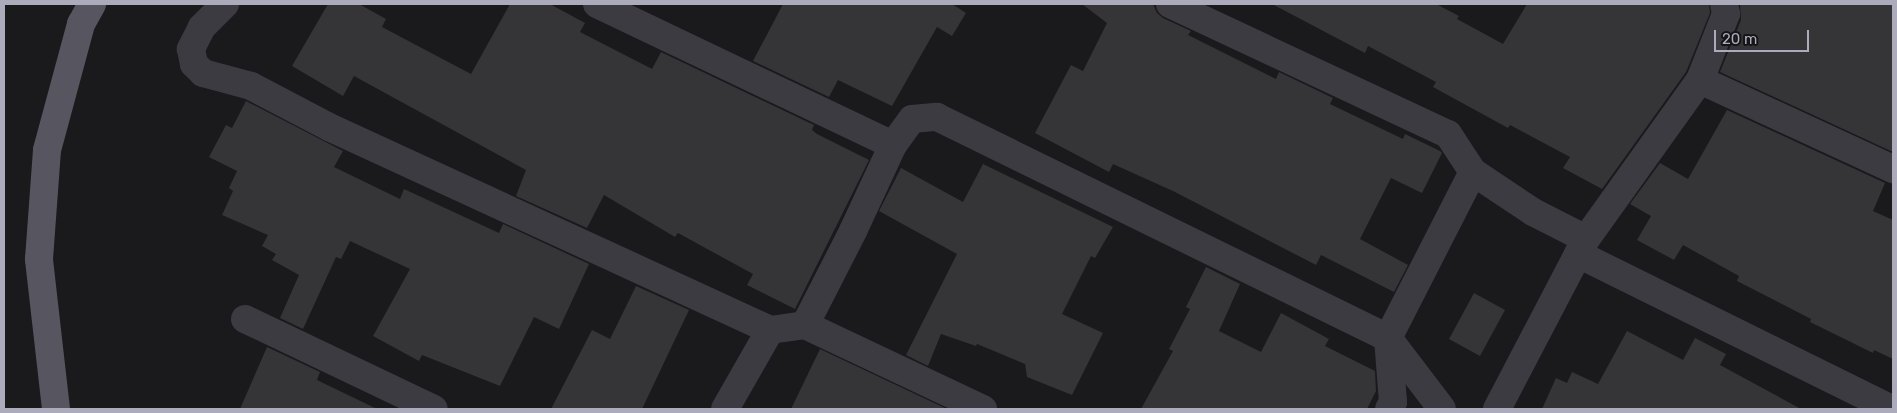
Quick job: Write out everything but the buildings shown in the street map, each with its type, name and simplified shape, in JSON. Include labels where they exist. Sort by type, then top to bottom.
[{"type":"main road","points":[[56,409],[39,259],[47,150],[81,24],[92,4]]},
{"type":"street","points":[[225,4],[202,27],[191,49],[194,64],[203,73],[252,86],[329,127],[770,330],[805,325],[983,409]]},
{"type":"street","points":[[597,4],[893,145]]},
{"type":"street","points":[[1170,4],[1448,134],[1473,172],[1582,246],[1892,409]]},
{"type":"street","points":[[1497,409],[1582,246],[1700,80],[1726,14],[1724,4]]},
{"type":"street","points":[[1700,80],[1893,169]]},
{"type":"street","points":[[805,325],[853,231],[893,145],[912,119],[937,117],[1388,338],[1442,409]]},
{"type":"street","points":[[1389,409],[1393,402],[1388,338],[1473,172]]},
{"type":"street","points":[[245,319],[434,409]]},
{"type":"street","points":[[725,409],[770,330]]}]
